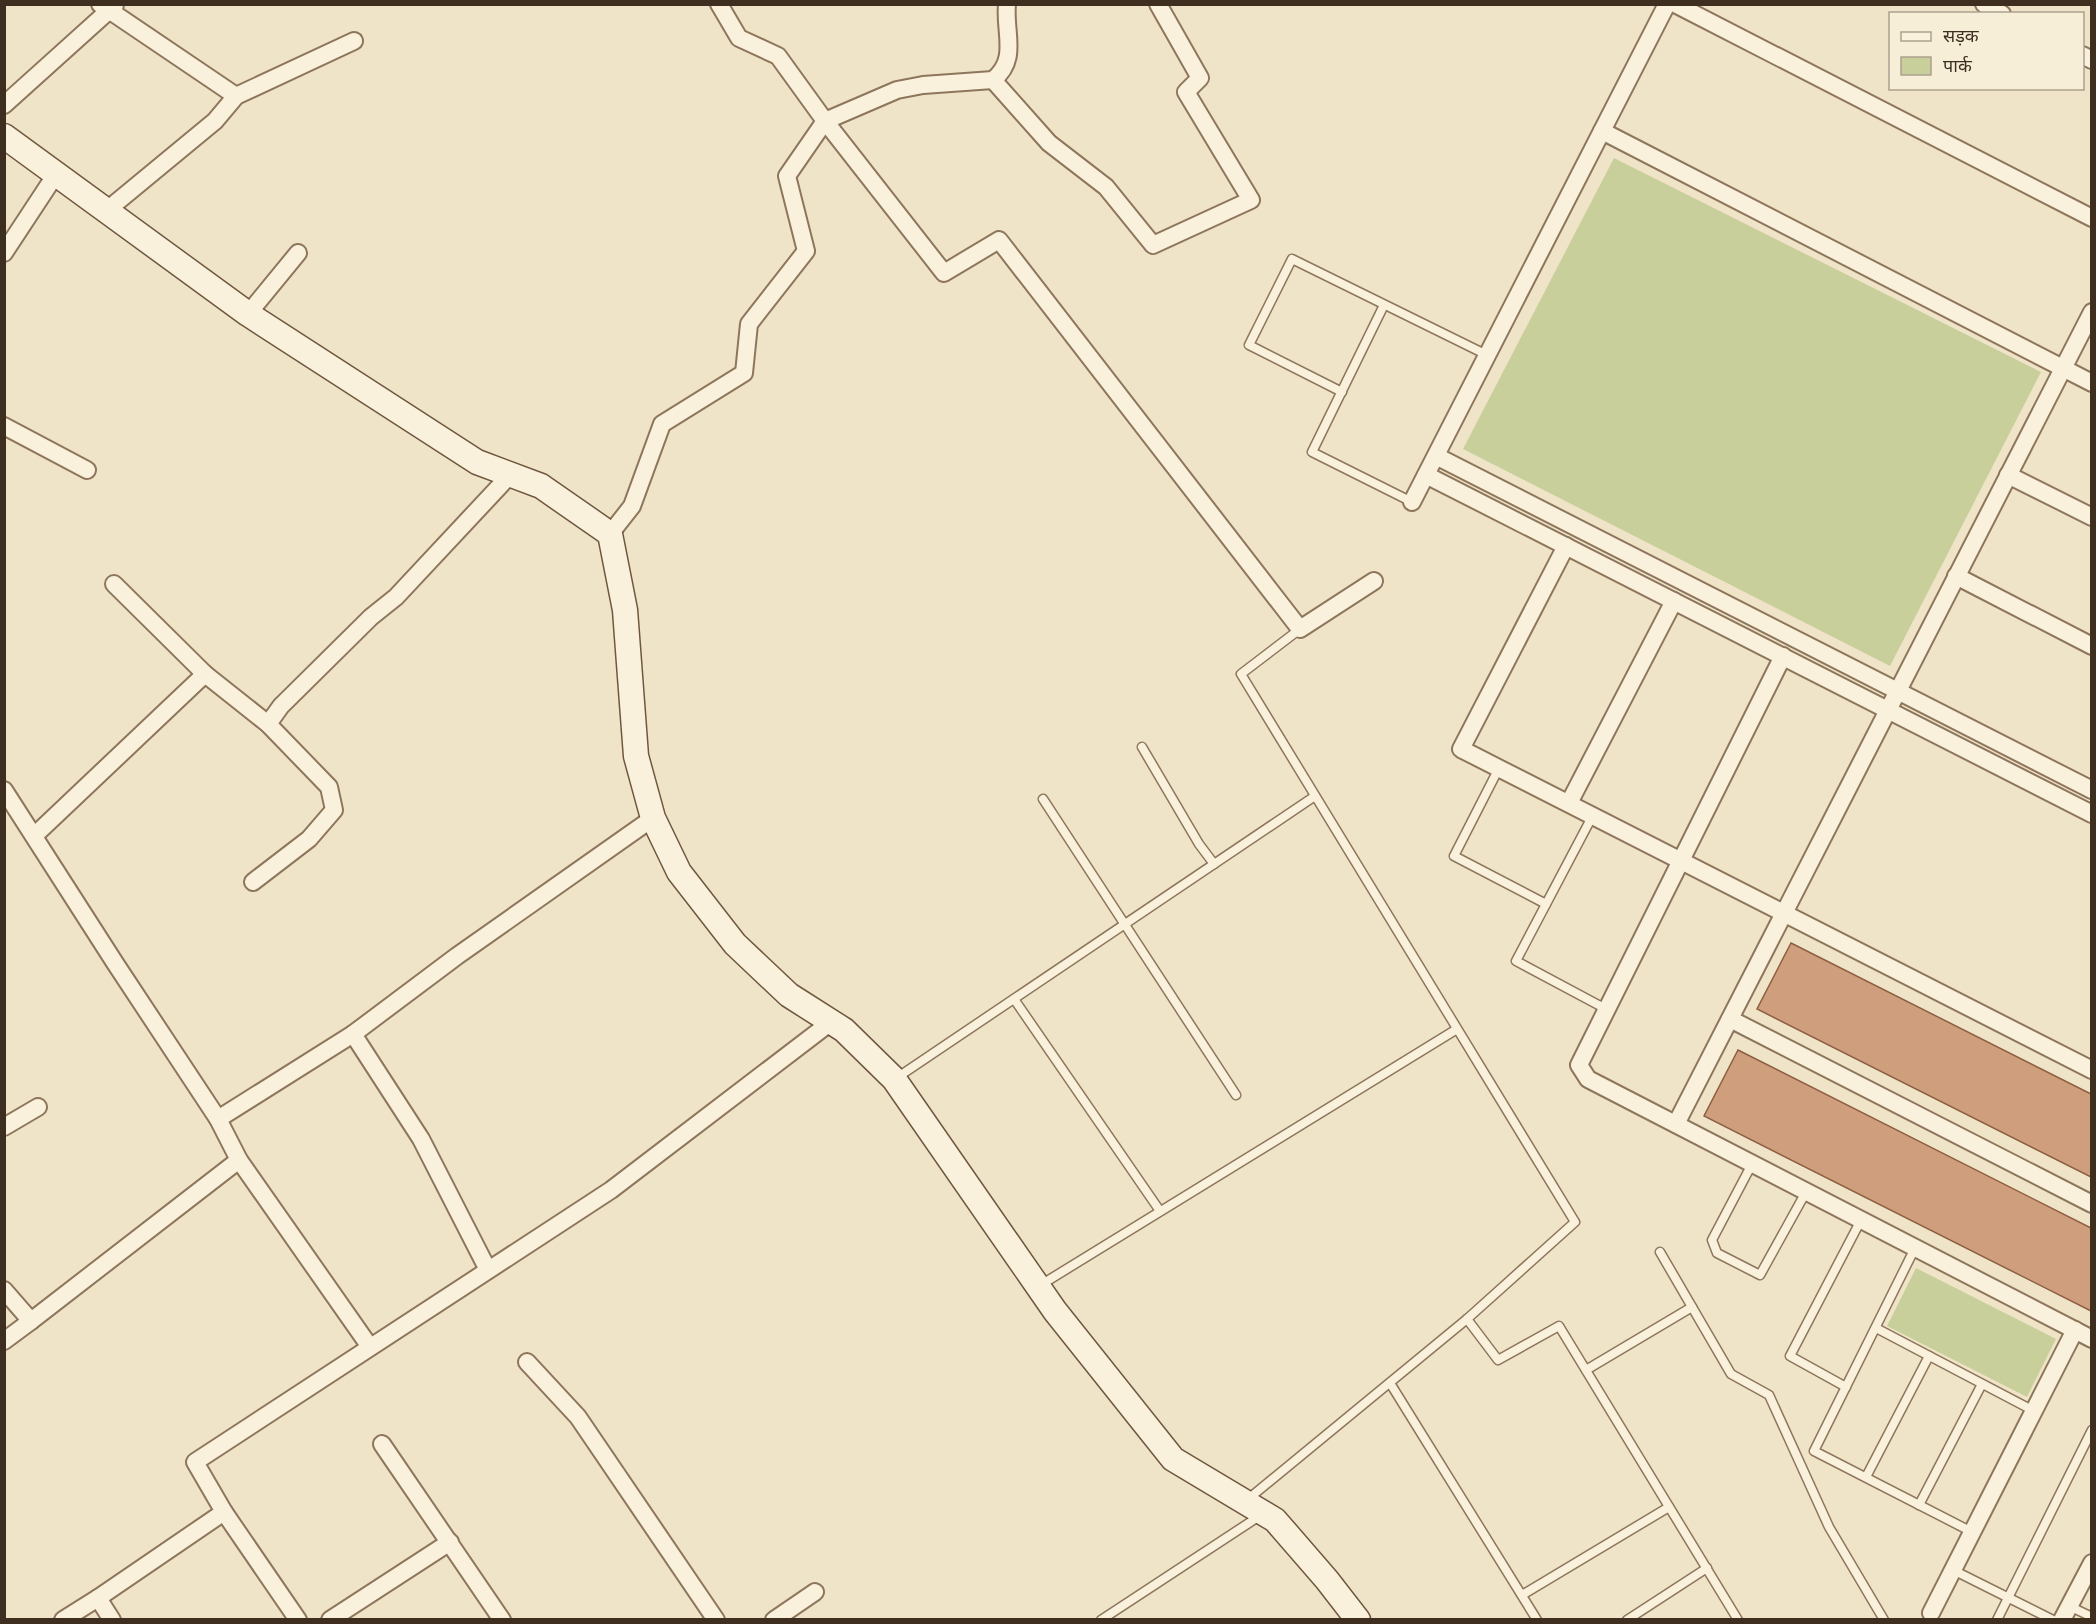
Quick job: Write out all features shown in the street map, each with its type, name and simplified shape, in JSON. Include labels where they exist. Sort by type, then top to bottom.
[{"type":"street","points":[[719,4],[739,38],[778,56],[825,121],[944,273],[999,240],[1300,629],[1374,581]]},
{"type":"street","points":[[610,534],[632,506],[662,424],[744,373],[749,324],[806,251],[787,176],[825,121],[897,90],[923,85],[993,80],[1008,58],[1007,4]]},
{"type":"street","points":[[993,80],[1049,143],[1106,187],[1153,245],[1251,200],[1186,92],[1200,78],[1158,4]]},
{"type":"street","points":[[1412,502],[1667,4]]},
{"type":"street","points":[[1675,4],[2091,218]]},
{"type":"street","points":[[1984,4],[1998,12]]},
{"type":"street","points":[[4,105],[107,6],[236,96]]},
{"type":"street","points":[[106,211],[215,121],[236,96],[354,41]]},
{"type":"street","points":[[1602,131],[2091,383]]},
{"type":"street","points":[[4,136],[248,314],[477,462],[541,486],[610,534],[625,610],[636,756],[653,818],[679,872],[735,945],[789,995],[844,1030],[894,1079],[1038,1286],[1173,1459],[1275,1520],[1328,1580],[1358,1620]]},
{"type":"street","points":[[4,253],[56,174]]},
{"type":"street","points":[[248,314],[298,253]]},
{"type":"street","points":[[1676,1124],[2091,312]]},
{"type":"street","points":[[4,426],[87,470]]},
{"type":"street","points":[[1436,456],[2091,790]]},
{"type":"street","points":[[268,724],[280,706],[371,617],[396,597],[511,474]]},
{"type":"street","points":[[1426,475],[2091,814]]},
{"type":"street","points":[[2008,475],[2091,517]]},
{"type":"street","points":[[1566,546],[1461,748],[2091,1070]]},
{"type":"street","points":[[1956,576],[2091,646]]},
{"type":"street","points":[[114,584],[205,674],[268,724],[329,787],[334,810],[309,839],[253,882]]},
{"type":"street","points":[[1569,803],[1674,601]]},
{"type":"street","points":[[1784,656],[1579,1065],[1588,1079],[2091,1339]]},
{"type":"street","points":[[34,836],[205,674]]},
{"type":"street","points":[[4,790],[218,1119],[239,1160],[370,1347]]},
{"type":"street","points":[[218,1119],[353,1034],[457,956],[653,818]]},
{"type":"street","points":[[1730,1019],[2091,1204]]},
{"type":"street","points":[[298,1620],[224,1512],[195,1462],[611,1190],[831,1022]]},
{"type":"street","points":[[353,1034],[421,1139],[488,1270]]},
{"type":"street","points":[[4,1127],[38,1107]]},
{"type":"street","points":[[4,1341],[239,1160]]},
{"type":"street","points":[[4,1290],[32,1321]]},
{"type":"street","points":[[1931,1613],[2075,1330]]},
{"type":"street","points":[[527,1362],[578,1417],[716,1620]]},
{"type":"street","points":[[382,1444],[502,1620]]},
{"type":"street","points":[[63,1620],[224,1512]]},
{"type":"street","points":[[330,1620],[450,1542]]},
{"type":"street","points":[[2066,1613],[2091,1563]]},
{"type":"street","points":[[774,1620],[815,1592]]},
{"type":"street","points":[[98,1598],[112,1620]]},
{"type":"lane","points":[[1342,392],[1249,345],[1292,259],[1487,356]]},
{"type":"lane","points":[[1384,304],[1312,452],[1412,502]]},
{"type":"lane","points":[[1101,1620],[1254,1508],[1390,1383],[1467,1319],[1575,1222],[1241,674],[1300,629]]},
{"type":"lane","points":[[1142,747],[1199,844],[1214,864]]},
{"type":"lane","points":[[1499,768],[1454,856],[1546,904]]},
{"type":"lane","points":[[894,1079],[1315,796]]},
{"type":"lane","points":[[1043,799],[1236,1095]]},
{"type":"lane","points":[[1593,815],[1516,961],[1606,1009]]},
{"type":"lane","points":[[1014,999],[1160,1211]]},
{"type":"lane","points":[[1038,1286],[1457,1029]]},
{"type":"lane","points":[[1752,1164],[1712,1240],[1717,1253],[1760,1275],[1806,1192]]},
{"type":"lane","points":[[1846,1387],[1791,1356],[1861,1220]]},
{"type":"lane","points":[[1916,1248],[1814,1450],[1972,1532]]},
{"type":"lane","points":[[1660,1252],[1731,1374],[1769,1395],[1829,1527],[1884,1620]]},
{"type":"lane","points":[[1586,1370],[1692,1307]]},
{"type":"lane","points":[[1467,1319],[1498,1360],[1560,1326],[1738,1620]]},
{"type":"lane","points":[[1876,1328],[2034,1411]]},
{"type":"lane","points":[[1866,1477],[1929,1356]]},
{"type":"lane","points":[[1390,1383],[1537,1620]]},
{"type":"lane","points":[[1919,1505],[1982,1384]]},
{"type":"lane","points":[[1997,1620],[2091,1430]]},
{"type":"lane","points":[[1522,1594],[1669,1507]]},
{"type":"lane","points":[[1627,1620],[1707,1568]]},
{"type":"lane","points":[[1953,1570],[2053,1620]]},
{"type":"lane","points":[[2066,1613],[2091,1617]]},
{"type":"green space","points":[[1614,158],[2041,372],[1890,666],[1463,449]]},
{"type":"green space","points":[[1916,1268],[2056,1339],[2027,1397],[1887,1326]]},
{"type":"building","points":[[1791,943],[2091,1094],[2091,1177],[1757,1009]]},
{"type":"building","points":[[1738,1050],[2091,1228],[2091,1311],[1704,1116]]}]
